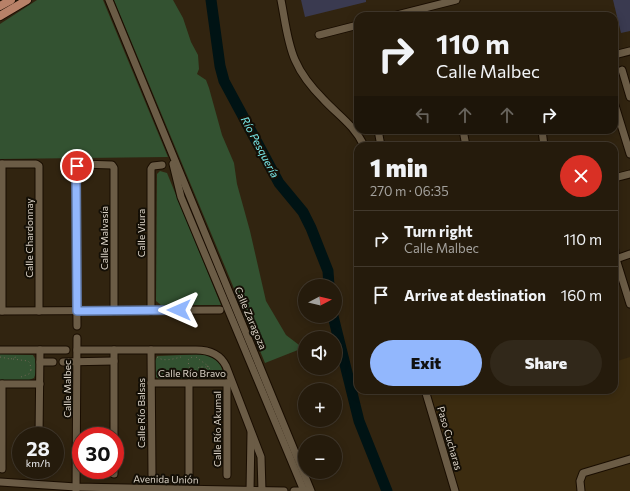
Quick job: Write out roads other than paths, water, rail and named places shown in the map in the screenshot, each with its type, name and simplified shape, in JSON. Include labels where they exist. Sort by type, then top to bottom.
[{"type":"main road","points":[[0,6],[11,0]]},
{"type":"main road","points":[[0,16],[27,0]]},
{"type":"street","name":"Calle Zaragoza","points":[[109,0],[311,491]]},
{"type":"street","points":[[281,0],[290,46],[295,61],[324,100],[354,129]]},
{"type":"street","points":[[410,12],[456,0]]},
{"type":"street","points":[[319,35],[354,26]]},
{"type":"street","points":[[618,54],[630,51]]},
{"type":"street","points":[[622,70],[630,96]]},
{"type":"street","points":[[618,115],[630,154]]},
{"type":"street","name":"Calle Zaragoza","points":[[172,154],[175,175],[181,197],[298,477]]},
{"type":"street","points":[[1,164],[1,311],[220,310]]},
{"type":"street","name":"Calle Chardonnay","points":[[1,164],[38,165],[39,311]]},
{"type":"street","name":"Calle Malvasía","points":[[77,311],[77,166],[83,164],[108,164],[113,166],[114,311]]},
{"type":"street","name":"Calle Viura","points":[[151,310],[151,169],[153,166],[162,165]]},
{"type":"street","points":[[618,177],[630,174]]},
{"type":"street","points":[[618,257],[630,254]]},
{"type":"street","points":[[618,265],[630,304]]},
{"type":"street","points":[[230,314],[237,310]]},
{"type":"street","points":[[77,311],[77,326]]},
{"type":"street","name":"Calle Malbec","points":[[76,489],[77,338]]},
{"type":"street","points":[[0,350],[66,350]]},
{"type":"street","points":[[39,427],[40,384],[37,364],[40,350]]},
{"type":"street","points":[[77,350],[200,350],[210,352],[218,356],[223,362],[230,383],[251,429],[261,457],[262,491]]},
{"type":"street","points":[[114,350],[114,427]]},
{"type":"street","name":"Calle Río Balsas","points":[[151,350],[152,475]]},
{"type":"street","points":[[63,362],[114,361]]},
{"type":"street","points":[[37,364],[53,362]]},
{"type":"street","points":[[186,380],[189,476]]},
{"type":"street","name":"Calle Río Bravo","points":[[151,383],[186,380],[230,383]]},
{"type":"street","name":"Calle Río Akumal","points":[[227,475],[230,383]]},
{"type":"street","points":[[2,469],[1,384],[40,384]]},
{"type":"street","name":"Paso Cucharas","points":[[426,394],[455,491]]},
{"type":"street","points":[[250,491],[251,429]]},
{"type":"street","points":[[581,491],[580,481],[583,473],[630,459]]},
{"type":"street","points":[[290,491],[296,486],[298,477]]},
{"type":"street","name":"Calle Zaragoza","points":[[299,479],[304,491]]},
{"type":"street","name":"Avenida Unión","points":[[0,482],[76,489],[284,491]]},
{"type":"street","points":[[294,491],[311,491]]},
{"type":"waterway","name":"Río Pesquería","points":[[211,0],[220,66],[224,81],[279,183],[303,212],[328,271],[329,279]]},
{"type":"waterway","name":"Río Pesquería","points":[[335,323],[359,421],[387,491]]}]
